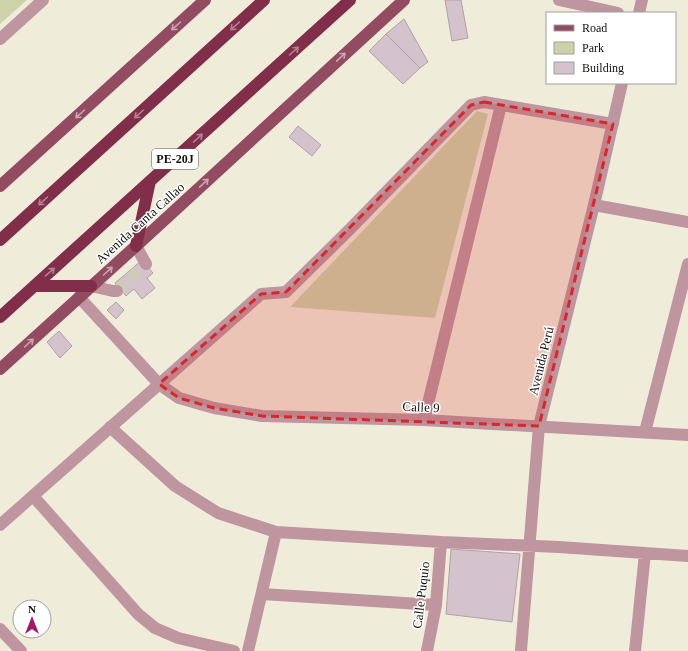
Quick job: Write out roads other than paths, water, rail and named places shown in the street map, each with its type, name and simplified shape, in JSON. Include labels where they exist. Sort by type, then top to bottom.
[{"type":"highway","points":[[0,240],[264,0]]},
{"type":"highway","name":"Avenida Canta Callao","points":[[0,317],[350,0]]},
{"type":"highway","points":[[136,246],[150,181]]},
{"type":"highway","points":[[34,286],[92,286]]},
{"type":"main road","points":[[0,186],[205,0]]},
{"type":"main road","name":"Avenida Canta Callao","points":[[0,369],[404,0]]},
{"type":"street","points":[[0,39],[43,0]]},
{"type":"street","points":[[559,0],[613,12]]},
{"type":"street","points":[[639,12],[642,0]]},
{"type":"street","name":"Avenida Perú","points":[[521,651],[539,426],[594,205],[622,84]]},
{"type":"street","points":[[0,525],[261,294],[286,292],[471,106],[484,102],[501,104],[613,124]]},
{"type":"street","points":[[424,420],[501,104]]},
{"type":"street","points":[[594,205],[688,222]]},
{"type":"street","points":[[136,246],[146,264]]},
{"type":"street","points":[[645,432],[688,264]]},
{"type":"street","points":[[92,286],[117,291]]},
{"type":"street","name":"Calle 9","points":[[80,297],[159,384],[179,398],[214,408],[262,416],[424,420],[688,435]]},
{"type":"street","points":[[110,427],[176,486],[218,513],[276,532],[688,556]]},
{"type":"street","points":[[32,496],[138,614],[155,628],[178,638],[234,651]]},
{"type":"street","points":[[248,651],[276,532]]},
{"type":"street","name":"Calle Puquio","points":[[427,651],[436,605],[441,542]]},
{"type":"street","points":[[635,651],[645,553]]},
{"type":"street","points":[[262,594],[436,605]]},
{"type":"street","points":[[0,629],[20,651]]},
{"type":"tunnel","points":[[117,291],[146,264]]}]
